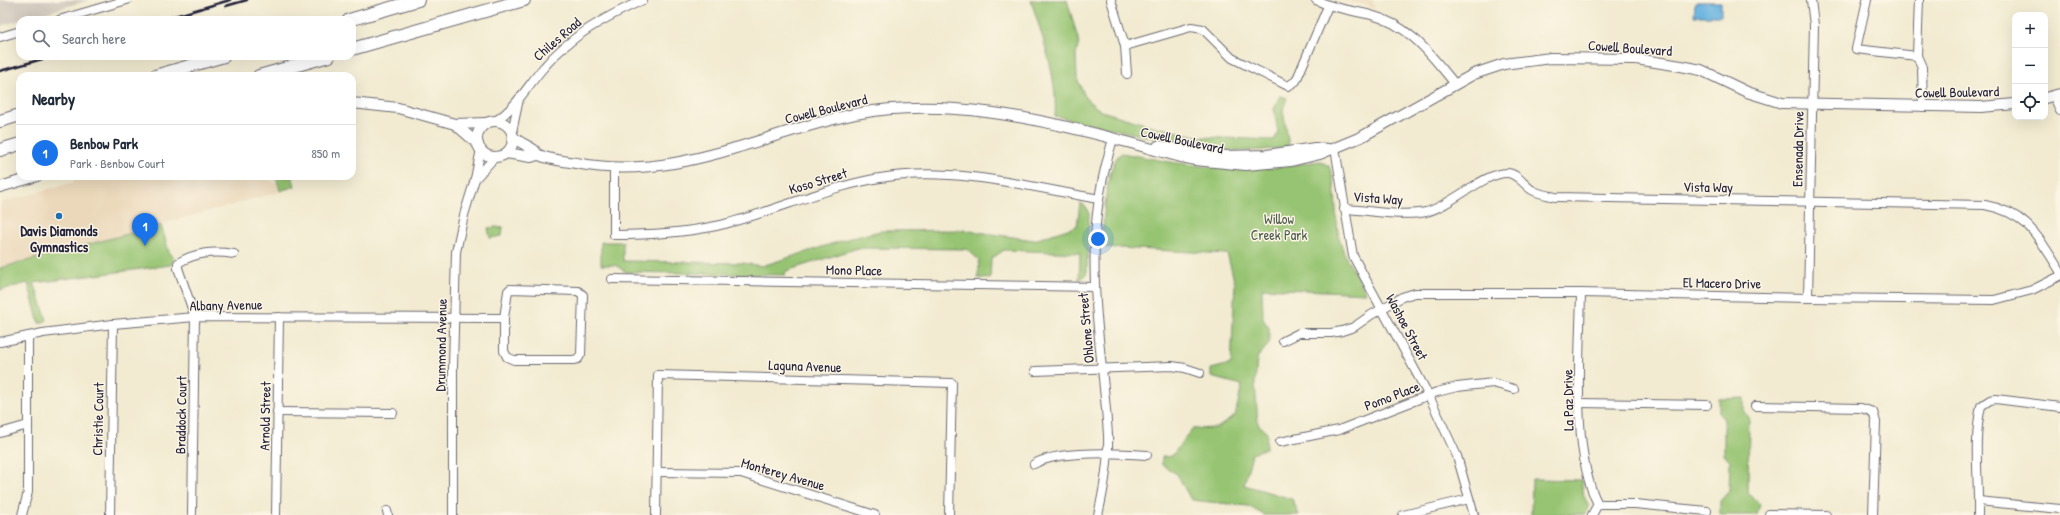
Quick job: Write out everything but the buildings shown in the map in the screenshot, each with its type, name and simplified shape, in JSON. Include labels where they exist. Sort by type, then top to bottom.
[{"type":"highway","points":[[356,18],[418,0]]},
{"type":"highway","points":[[356,49],[524,0]]},
{"type":"highway","points":[[169,72],[210,60]]},
{"type":"highway","points":[[273,72],[315,60]]},
{"type":"highway","points":[[0,121],[16,116]]},
{"type":"highway","points":[[0,150],[16,145]]},
{"type":"main road","name":"Cowell Boulevard","points":[[506,153],[531,157],[537,155],[586,165],[645,167],[694,160],[821,122],[856,114],[890,109],[924,108],[987,112],[1113,139],[1226,156],[1267,155],[1315,148],[1331,148],[1361,137],[1474,74],[1527,60],[1551,58],[1636,59],[1662,62],[1701,70],[1767,100],[1782,103],[1923,107],[1981,107],[2012,104]]},
{"type":"main road","points":[[356,104],[398,108],[455,124],[491,122],[504,123],[512,134],[513,143],[506,153],[496,156],[485,153],[455,124]]},
{"type":"main road","points":[[479,146],[479,132],[491,122]]},
{"type":"main road","name":"Cowell Boulevard","points":[[512,134],[521,144],[533,149],[537,155]]},
{"type":"main road","points":[[0,187],[24,180]]},
{"type":"street","points":[[73,16],[127,0]]},
{"type":"street","name":"Chiles Road","points":[[520,99],[545,66],[564,47],[592,26],[619,10],[643,0]]},
{"type":"street","points":[[1111,0],[1125,46],[1127,74]]},
{"type":"street","points":[[1316,0],[1328,6],[1373,16],[1397,26],[1418,40],[1455,84]]},
{"type":"street","name":"Ensenada Drive","points":[[1808,298],[1814,25],[1811,0]]},
{"type":"street","points":[[1867,0],[1856,49],[1917,56]]},
{"type":"street","points":[[1919,0],[1917,56],[1922,67],[1923,107]]},
{"type":"street","points":[[1125,46],[1191,27],[1198,27],[1204,29],[1232,58],[1288,86],[1296,81],[1328,6]]},
{"type":"street","points":[[0,37],[16,32]]},
{"type":"street","points":[[2053,96],[2060,112]]},
{"type":"street","points":[[491,122],[503,116],[520,99]]},
{"type":"street","points":[[512,134],[520,99]]},
{"type":"street","name":"Ohlone Street","points":[[1098,515],[1108,454],[1103,369],[1095,287],[1095,240],[1099,199],[1113,139]]},
{"type":"street","name":"Drummond Avenue","points":[[453,515],[454,318],[456,252],[464,214],[475,179],[479,146]]},
{"type":"street","name":"Washoe Street","points":[[1331,148],[1353,256],[1429,396],[1457,456],[1474,515]]},
{"type":"street","name":"Drummond Avenue","points":[[475,179],[496,156]]},
{"type":"street","name":"Koso Street","points":[[614,167],[614,235],[656,234],[716,226],[858,182],[887,177],[923,175],[960,176],[1099,199]]},
{"type":"street","name":"Vista Way","points":[[1344,209],[1412,214],[1426,212],[1438,208],[1482,182],[1506,173],[1512,174],[1532,190],[1555,197],[1985,205],[2002,208],[2026,222],[2037,235],[2060,271]]},
{"type":"street","points":[[195,317],[178,268],[178,263],[185,258],[214,251],[234,254]]},
{"type":"street","name":"El Macero Drive","points":[[1283,341],[1299,333],[1331,333],[1354,327],[1402,297],[1422,293],[1581,293],[1994,300],[2032,290],[2060,276]]},
{"type":"street","name":"Mono Place","points":[[612,279],[1095,287]]},
{"type":"street","points":[[510,289],[567,289],[578,291],[583,295],[581,354],[578,359],[514,360],[507,357],[504,351],[504,318],[508,291],[510,289]]},
{"type":"street","name":"La Paz Drive","points":[[1581,293],[1580,403],[1582,446],[1592,490],[1598,504]]},
{"type":"street","name":"Albany Avenue","points":[[0,342],[28,336],[113,324],[195,317],[504,318]]},
{"type":"street","name":"Braddock Court","points":[[192,513],[195,317]]},
{"type":"street","name":"Arnold Street","points":[[276,515],[279,317]]},
{"type":"street","name":"Christie Court","points":[[110,515],[113,324]]},
{"type":"street","points":[[22,515],[28,492],[28,336]]},
{"type":"street","points":[[1035,370],[1172,366],[1185,368],[1200,373]]},
{"type":"street","name":"Laguna Avenue","points":[[658,472],[658,375],[952,383],[949,515]]},
{"type":"street","name":"Pomo Place","points":[[1280,442],[1339,430],[1450,389],[1475,384],[1493,383],[1514,389]]},
{"type":"street","points":[[1978,515],[1976,453],[1977,432],[1981,406],[1996,399],[2060,407]]},
{"type":"street","points":[[1580,403],[1707,405]]},
{"type":"street","points":[[1756,406],[1861,408],[1873,412],[1876,422],[1873,515]]},
{"type":"street","points":[[277,412],[393,413]]},
{"type":"street","points":[[0,433],[28,425]]},
{"type":"street","points":[[1034,464],[1044,458],[1057,455],[1147,455]]},
{"type":"street","points":[[656,515],[658,472]]},
{"type":"street","name":"Monterey Avenue","points":[[658,472],[741,473],[875,515]]},
{"type":"street","points":[[1403,515],[1469,499]]},
{"type":"street","points":[[1978,501],[2060,509]]},
{"type":"street","points":[[1592,515],[1598,504],[1635,504],[1707,511]]},
{"type":"street","points":[[1770,514],[1826,515]]},
{"type":"shaded area","points":[[0,0],[89,0],[34,16],[16,16],[16,21],[0,26]]},
{"type":"shaded area","points":[[1338,0],[1372,0],[1375,9],[1365,5]]},
{"type":"shaded area","points":[[74,180],[270,180],[276,183],[279,192],[0,268],[0,203],[73,182]]},
{"type":"green space","points":[[1031,0],[1067,0],[1079,42],[1076,55],[1077,78],[1086,99],[1101,111],[1145,124],[1199,137],[1274,140],[1278,133],[1274,109],[1280,96],[1287,98],[1283,110],[1289,146],[1252,151],[1234,151],[1198,147],[1055,116],[1052,72]]},
{"type":"green space","name":"Willow Creek Park","points":[[1122,153],[1170,162],[1225,169],[1273,168],[1320,161],[1329,166],[1334,183],[1341,244],[1347,259],[1366,293],[1262,288],[1263,319],[1269,328],[1269,344],[1257,358],[1255,382],[1258,424],[1267,432],[1266,448],[1252,454],[1244,485],[1292,499],[1299,515],[1264,515],[1248,506],[1191,500],[1177,474],[1162,465],[1162,457],[1172,456],[1192,429],[1217,428],[1235,416],[1242,385],[1211,377],[1211,369],[1231,364],[1235,283],[1227,254],[1102,247],[1104,211],[1108,182],[1116,159]]},
{"type":"green space","points":[[277,180],[293,180],[295,186],[280,191]]},
{"type":"green space","points":[[1080,203],[1088,209],[1089,214],[1087,271],[1085,276],[1079,280],[1080,253],[1004,250],[991,259],[990,279],[978,278],[979,260],[967,249],[858,248],[786,271],[785,275],[626,272],[615,265],[601,265],[601,242],[623,242],[623,261],[743,263],[762,266],[847,239],[881,231],[963,230],[1034,240],[1077,226]]},
{"type":"green space","points":[[161,225],[169,252],[174,257],[171,265],[34,283],[47,320],[41,323],[39,323],[28,283],[0,290],[0,268]]},
{"type":"green space","points":[[503,227],[502,236],[490,238],[488,228]]},
{"type":"green space","points":[[1744,398],[1744,412],[1749,417],[1748,493],[1760,504],[1757,515],[1720,515],[1720,501],[1729,491],[1730,460],[1724,455],[1724,420],[1719,412],[1719,399]]},
{"type":"green space","points":[[1532,479],[1581,480],[1584,496],[1589,507],[1586,514],[1531,515]]},
{"type":"water","points":[[1695,2],[1721,2],[1721,16],[1694,16]]},
{"type":"railway","points":[[175,16],[230,0]]},
{"type":"railway","points":[[226,6],[247,0]]},
{"type":"railway","points":[[0,71],[39,60]]},
{"type":"place","name":"Davis Diamonds Gymnastics","points":[[59,216]]},
{"type":"place","name":"Benbow Park","points":[[145,246]]}]
